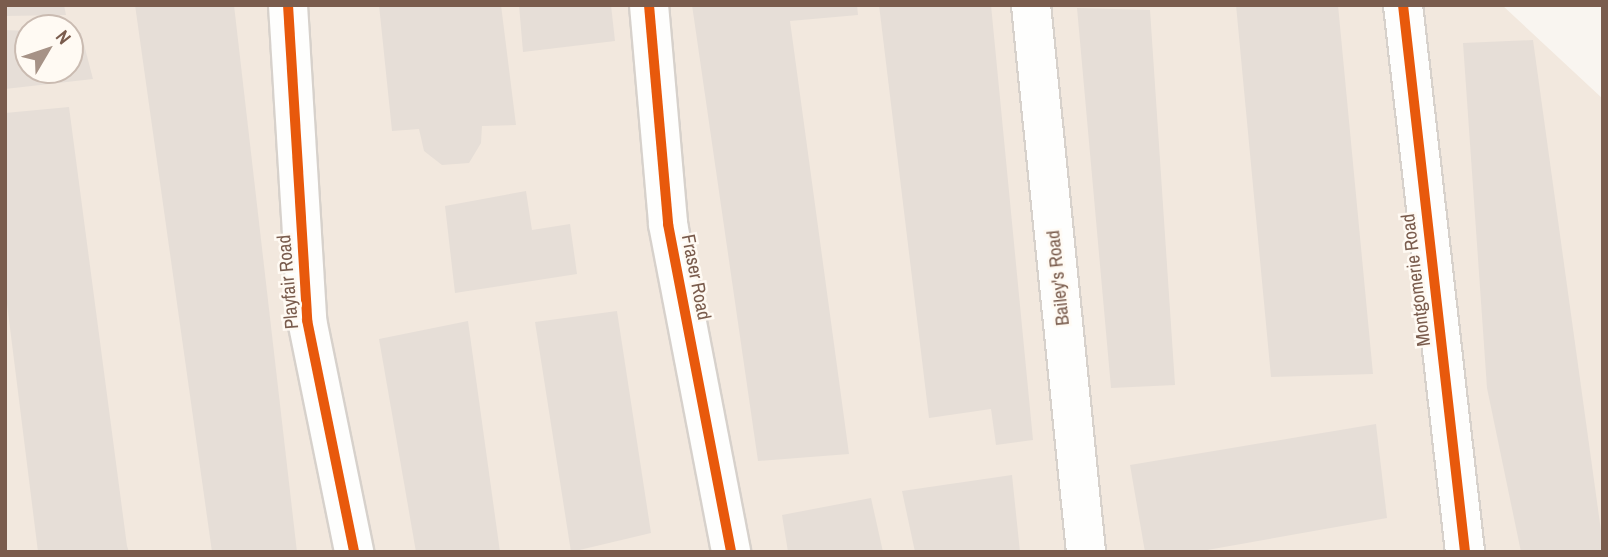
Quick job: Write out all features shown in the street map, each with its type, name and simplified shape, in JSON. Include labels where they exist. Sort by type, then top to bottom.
[{"type":"street","name":"Playfair Road","points":[[288,5],[307,320],[354,552]]},
{"type":"street","name":"Fraser Road","points":[[649,5],[668,223],[731,552]]},
{"type":"street","name":"Bailey's Road","points":[[1031,5],[1086,552]]},
{"type":"street","name":"Montgomerie Road","points":[[1403,5],[1464,552]]},
{"type":"shaded area","points":[[5,5],[1502,5],[1603,99],[1603,552],[5,552]]},
{"type":"building","points":[[5,5],[64,5],[66,14],[14,14],[5,16]]},
{"type":"building","points":[[135,5],[234,5],[297,552],[212,552]]},
{"type":"building","points":[[379,5],[501,5],[516,125],[482,126],[481,143],[469,163],[442,165],[424,151],[419,129],[392,131]]},
{"type":"building","points":[[519,5],[611,5],[615,41],[523,52]]},
{"type":"building","points":[[692,5],[857,5],[858,15],[790,21],[849,454],[758,461]]},
{"type":"building","points":[[879,5],[991,5],[1033,440],[996,445],[991,409],[929,418]]},
{"type":"building","points":[[1236,5],[1338,5],[1373,374],[1271,377]]},
{"type":"building","points":[[1077,8],[1150,10],[1175,385],[1111,388]]},
{"type":"building","points":[[5,30],[14,30],[14,84],[49,84],[5,89]]},
{"type":"building","points":[[1533,40],[1603,552],[1521,552],[1487,388],[1463,43]]},
{"type":"building","points":[[84,44],[93,79],[84,80]]},
{"type":"building","points":[[69,107],[129,552],[38,552],[5,288],[5,113]]},
{"type":"building","points":[[526,191],[532,230],[570,224],[577,274],[455,293],[445,206]]},
{"type":"building","points":[[617,311],[651,533],[571,552],[535,322]]},
{"type":"building","points":[[468,321],[500,552],[416,552],[379,339]]},
{"type":"building","points":[[1376,424],[1387,518],[1196,552],[1145,552],[1130,465]]},
{"type":"building","points":[[1012,475],[1020,552],[915,552],[902,491]]},
{"type":"building","points":[[871,498],[883,552],[788,552],[782,515]]},
{"type":"cycle path","points":[[288,5],[307,320],[354,552]]},
{"type":"cycle path","points":[[649,5],[668,224],[731,552]]},
{"type":"cycle path","points":[[1403,5],[1465,552]]}]
